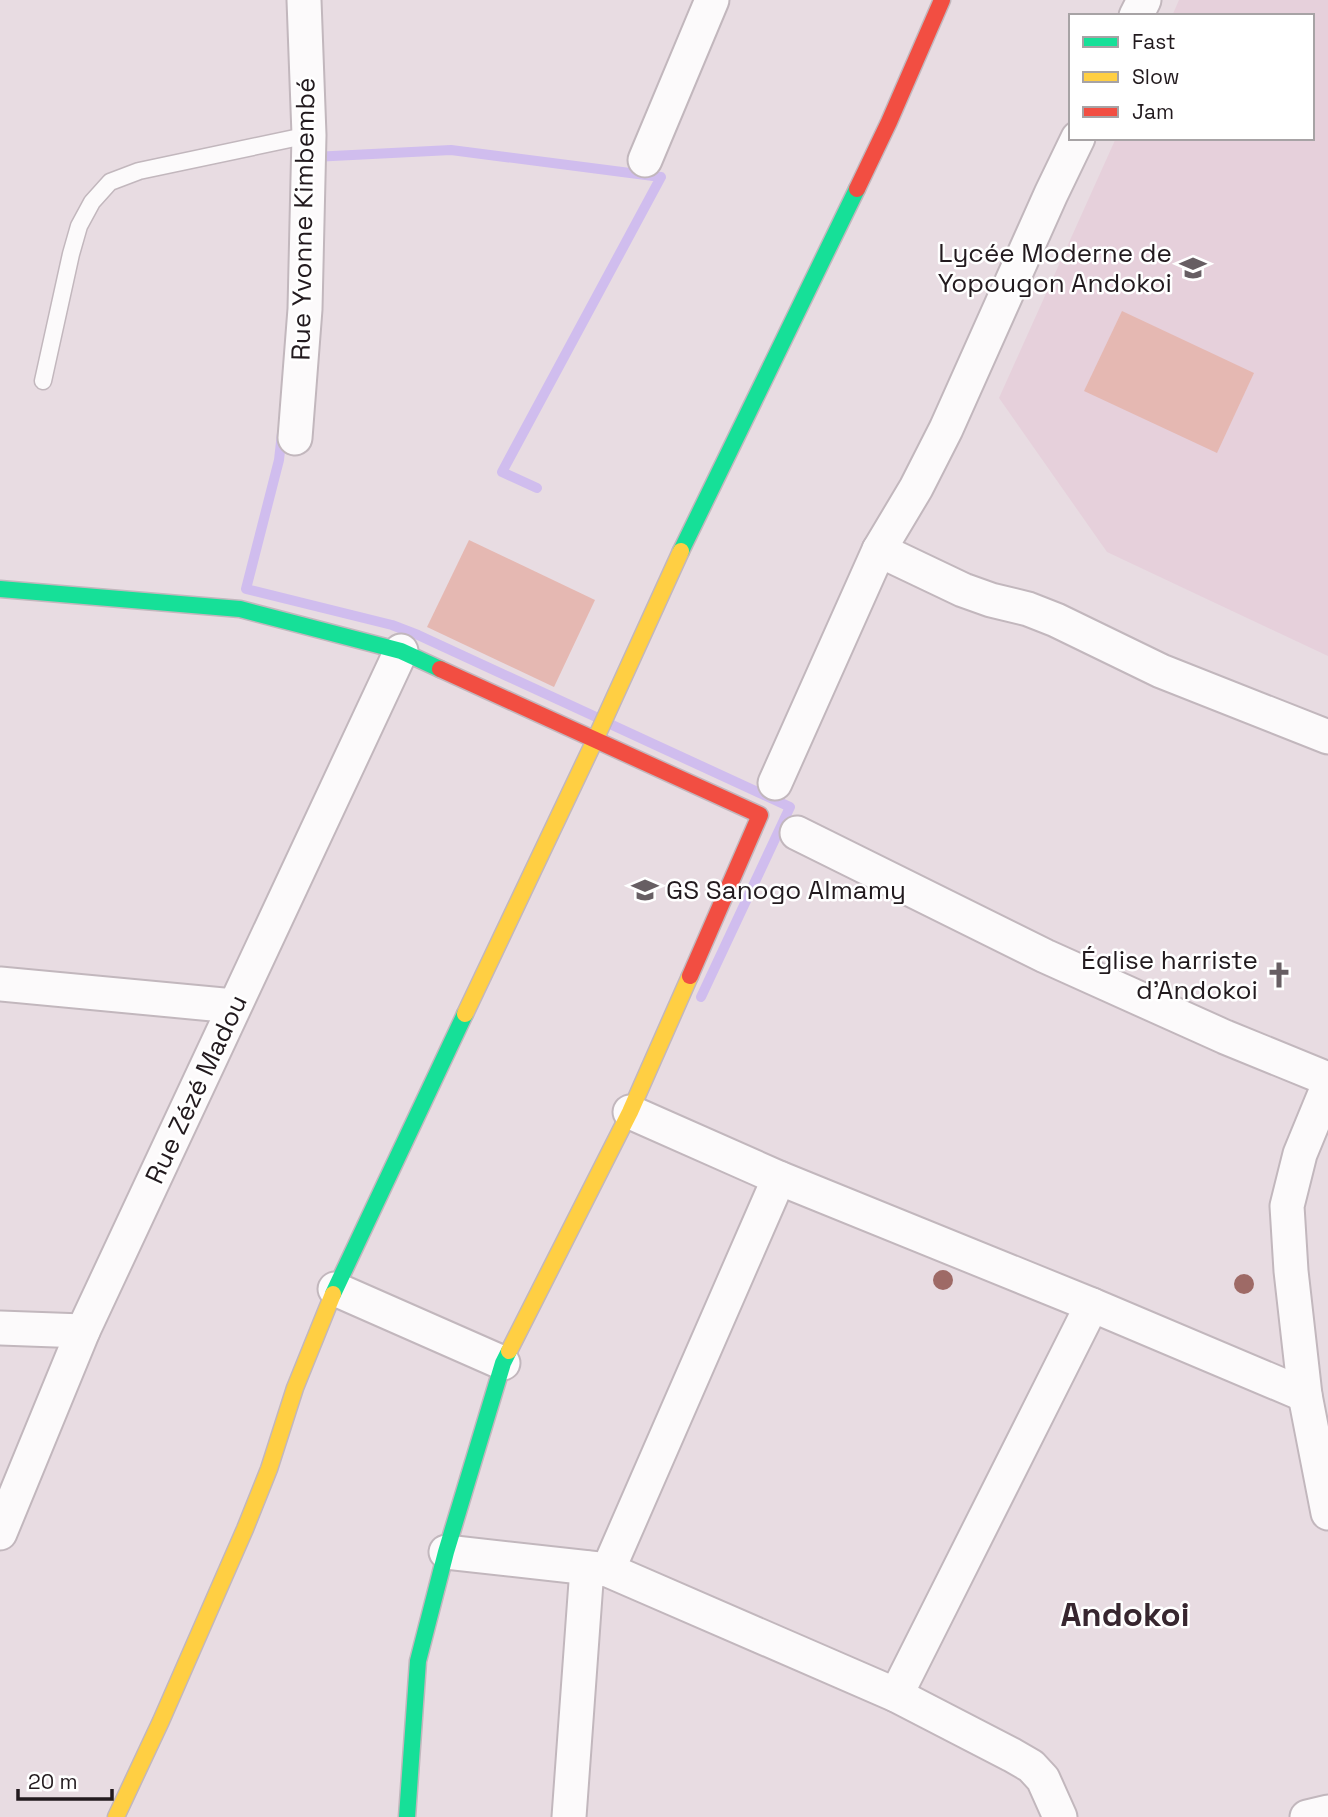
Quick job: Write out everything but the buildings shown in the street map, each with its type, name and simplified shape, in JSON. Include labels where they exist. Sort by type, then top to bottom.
[{"type":"street","name":"Rue Yvonne Kimbembé","points":[[295,438],[305,309],[309,135],[304,0]]},
{"type":"street","points":[[645,160],[712,0]]},
{"type":"street","points":[[116,1817],[161,1721],[269,1469],[295,1388],[335,1289],[595,740],[666,581],[888,122],[942,0]]},
{"type":"street","points":[[775,783],[879,550],[916,488],[946,429],[1077,140]]},
{"type":"street","points":[[879,550],[964,590],[1056,620],[1161,671],[1328,737]]},
{"type":"street","points":[[0,589],[240,609],[401,651],[760,815],[630,1112],[503,1363],[446,1552],[418,1661],[407,1817]]},
{"type":"street","name":"Rue Zézé Madou","points":[[0,1532],[83,1331],[401,651]]},
{"type":"street","points":[[797,832],[1045,956],[1225,1037],[1328,1079]]},
{"type":"street","points":[[0,984],[234,1006]]},
{"type":"street","points":[[1328,1086],[1300,1154],[1287,1206],[1291,1271],[1306,1395],[1328,1513]]},
{"type":"street","points":[[630,1112],[779,1178],[1306,1395]]},
{"type":"street","points":[[569,1817],[598,1569],[779,1178]]},
{"type":"street","points":[[335,1289],[503,1363]]},
{"type":"street","points":[[896,1695],[1092,1305]]},
{"type":"street","points":[[0,1328],[83,1331]]},
{"type":"street","points":[[446,1552],[598,1569],[896,1695],[1031,1766],[1044,1779],[1060,1817]]},
{"type":"street","points":[[1307,1817],[1328,1812]]},
{"type":"lane","points":[[43,381],[79,226],[92,202],[110,182],[139,172],[309,135]]},
{"type":"shaded area","name":"Lycée Moderne de Yopougon Andokoi","points":[[1179,0],[1328,0],[1328,656],[1107,552],[999,398],[1115,140],[1314,140],[1314,14],[1173,14]]},
{"type":"shaded area","points":[[1122,311],[1254,373],[1217,453],[1084,391]]},
{"type":"shaded area","points":[[469,540],[595,600],[554,687],[427,627]]},
{"type":"waterway","points":[[313,157],[451,150],[661,177],[502,472],[537,488]]},
{"type":"waterway","points":[[282,433],[279,460],[246,589],[392,625],[596,717]]},
{"type":"waterway","points":[[610,724],[790,807],[701,997]]},
{"type":"traffic: fast","points":[[681,551],[857,189]]},
{"type":"traffic: fast","points":[[0,589],[240,609],[401,651],[440,669]]},
{"type":"traffic: fast","points":[[333,1294],[465,1014]]},
{"type":"traffic: fast","points":[[407,1817],[418,1661],[446,1552],[503,1363],[509,1351]]},
{"type":"traffic: slow","points":[[465,1014],[681,551]]},
{"type":"traffic: slow","points":[[509,1351],[630,1112],[690,976]]},
{"type":"traffic: slow","points":[[116,1817],[245,1529],[269,1469],[295,1388],[333,1294]]},
{"type":"traffic: jam","points":[[857,189],[942,0]]},
{"type":"traffic: jam","points":[[440,669],[760,815],[690,976]]},
{"type":"place","name":"Lycée Moderne de Yopougon Andokoi","points":[[1193,268]]},
{"type":"place","name":"GS Sanogo Almamy","points":[[645,890]]},
{"type":"place","name":"Église harriste d'Andokoi","points":[[1279,975]]},
{"type":"district","name":"Andokoi","points":[[1125,1615]]}]
